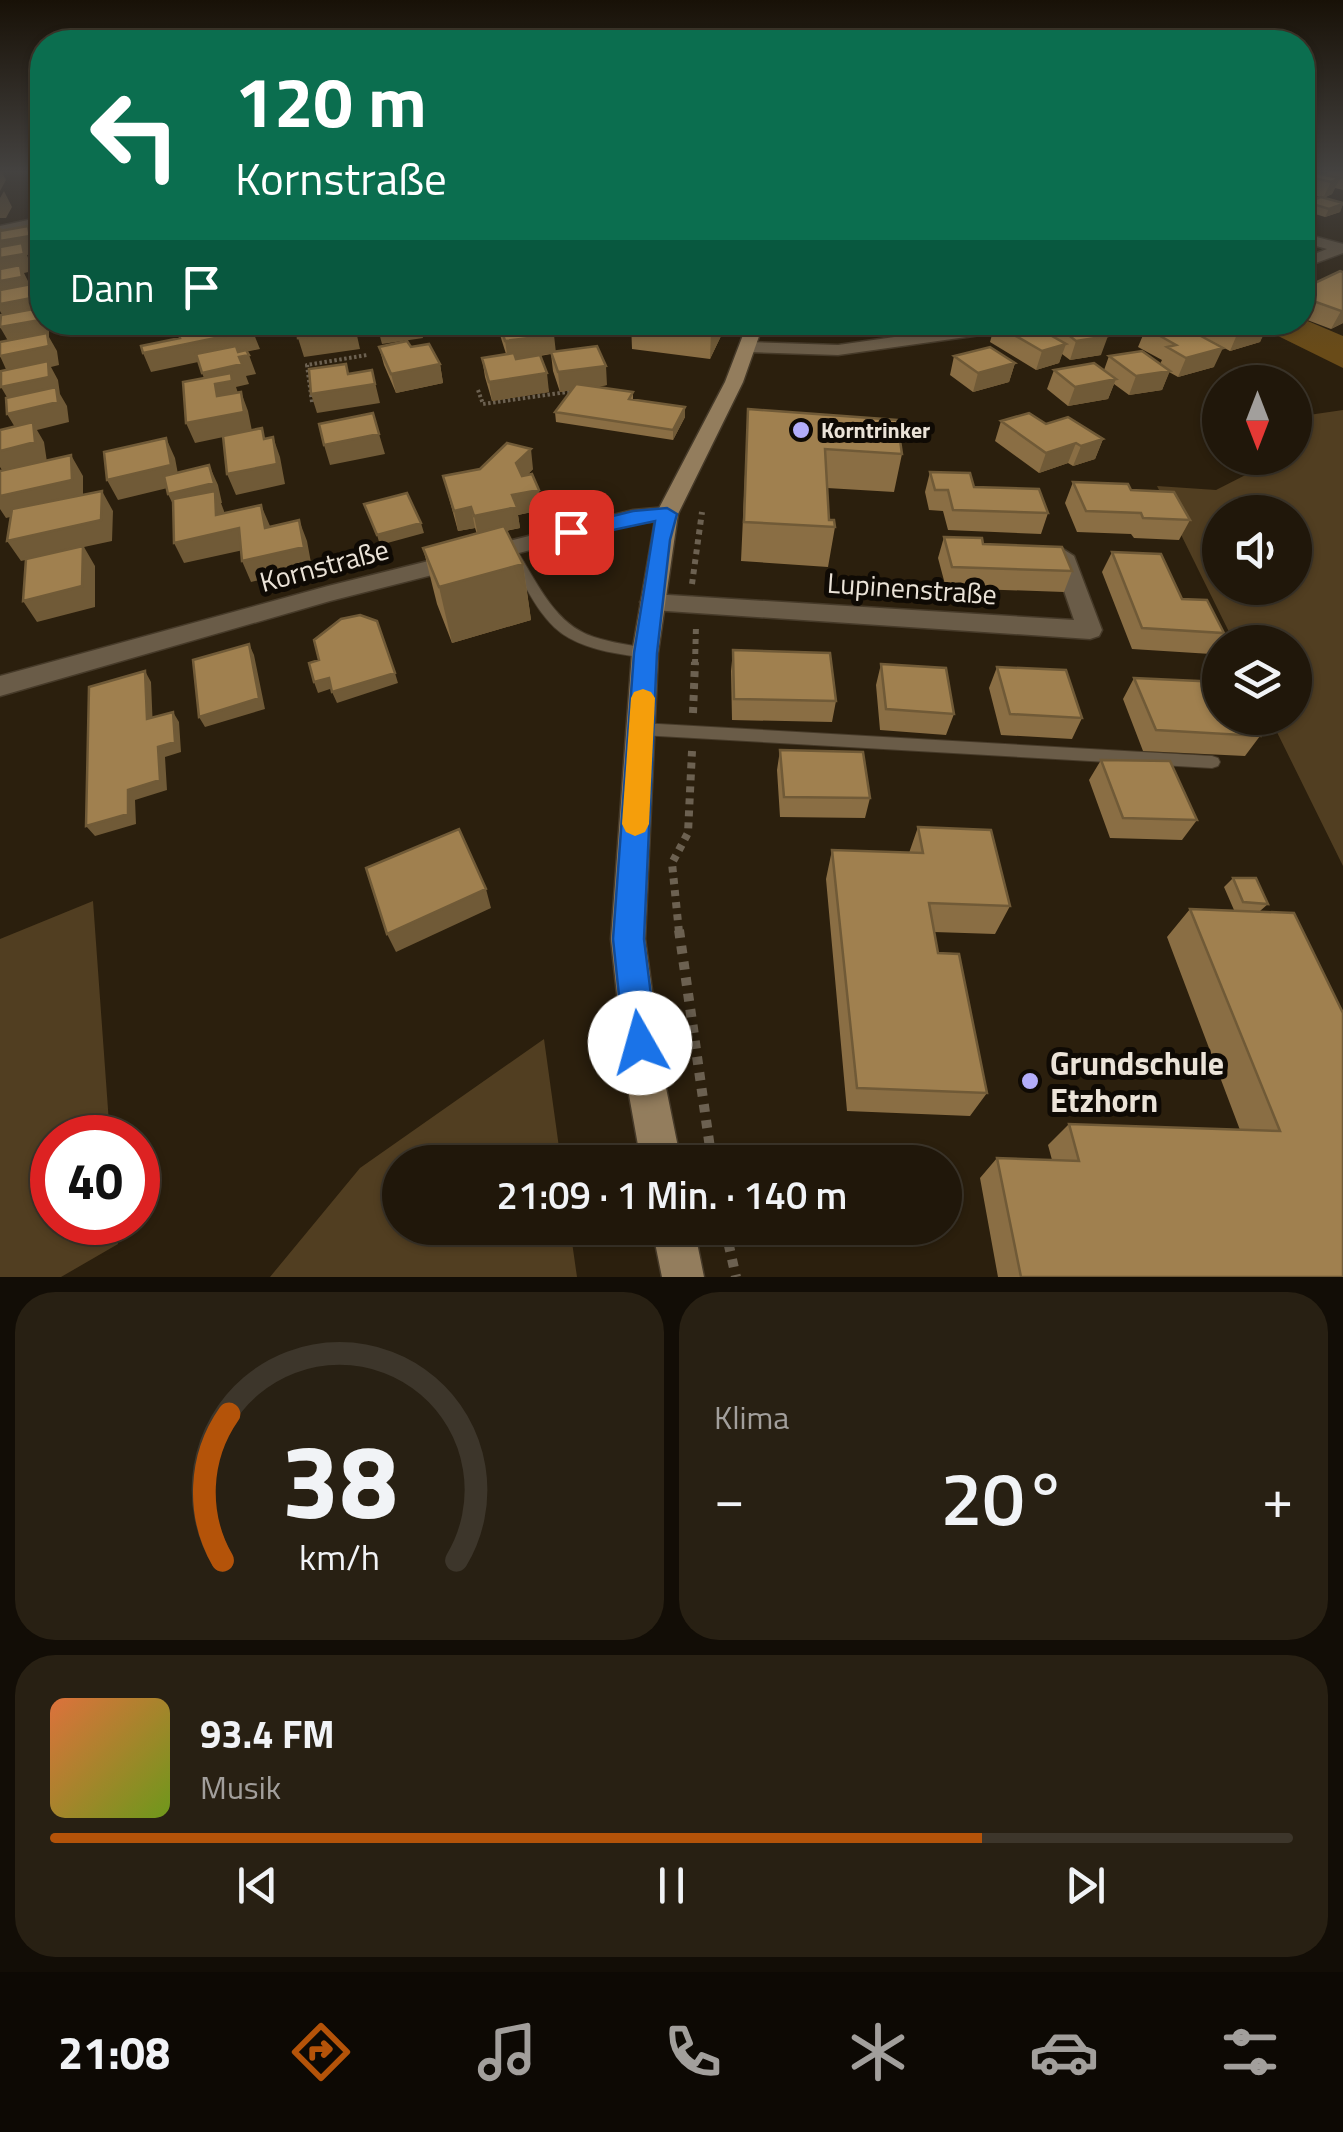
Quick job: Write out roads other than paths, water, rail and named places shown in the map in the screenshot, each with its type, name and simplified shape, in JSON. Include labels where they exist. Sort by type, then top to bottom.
[{"type":"street","points":[[1315,241],[1342,248]]},
{"type":"street","points":[[1315,259],[1342,248]]},
{"type":"street","points":[[658,1145],[644,1078],[628,939],[646,653],[667,514],[734,382],[752,335]]},
{"type":"street","points":[[748,347],[838,350],[945,335]]},
{"type":"street","name":"Kornstraße","points":[[0,686],[328,594],[633,517],[667,514]]},
{"type":"street","name":"Lupinenstraße","points":[[652,602],[1090,630],[1062,556]]},
{"type":"street","points":[[676,1245],[683,1277]]},
{"type":"lane","points":[[509,548],[557,625],[571,636],[592,644],[646,653]]},
{"type":"lane","points":[[641,729],[1212,762]]},
{"type":"place","name":"Korntrinker","points":[[801,430]]},
{"type":"place","name":"Grundschule Etzhorn","points":[[1030,1081]]}]
